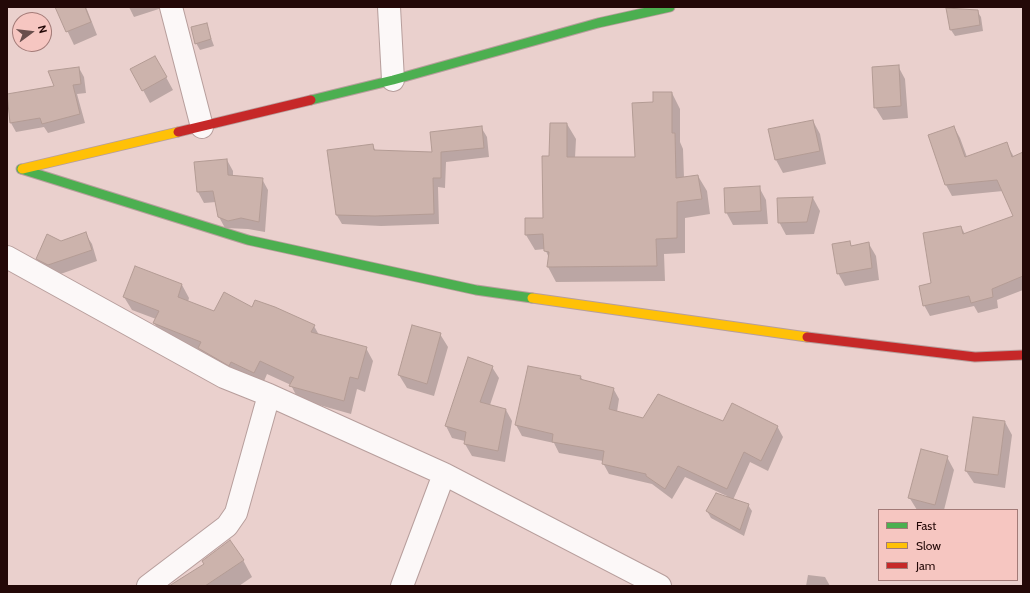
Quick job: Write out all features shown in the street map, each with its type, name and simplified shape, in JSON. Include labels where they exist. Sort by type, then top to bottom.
[{"type":"street","points":[[171,7],[202,127]]},
{"type":"street","points":[[389,7],[393,80]]},
{"type":"street","points":[[670,7],[598,22],[393,80],[18,170],[248,240],[476,290],[838,341],[975,357],[1023,355]]},
{"type":"street","points":[[7,257],[224,377],[269,395],[444,474],[660,586]]},
{"type":"street","points":[[148,586],[227,526],[236,513],[269,395]]},
{"type":"street","points":[[402,586],[444,474]]},
{"type":"building","points":[[55,7],[85,7],[91,22],[66,32]]},
{"type":"building","points":[[946,8],[978,10],[980,25],[950,30]]},
{"type":"building","points":[[207,23],[211,39],[195,44],[191,27]]},
{"type":"building","points":[[155,56],[167,77],[142,91],[130,69]]},
{"type":"building","points":[[899,65],[901,106],[874,108],[872,67]]},
{"type":"building","points":[[79,67],[81,84],[73,85],[80,114],[42,124],[40,118],[10,123],[7,94],[54,86],[48,71]]},
{"type":"building","points":[[653,92],[672,92],[672,133],[675,133],[676,178],[698,175],[702,199],[677,202],[677,238],[656,239],[657,266],[547,267],[549,252],[544,251],[543,234],[525,235],[525,218],[543,218],[542,156],[549,156],[550,123],[567,123],[567,157],[635,157],[632,103],[653,102]]},
{"type":"building","points":[[813,120],[820,151],[775,160],[768,129]]},
{"type":"building","points":[[482,126],[484,148],[441,152],[441,178],[433,178],[434,214],[375,216],[336,215],[327,150],[373,144],[374,150],[432,152],[430,132]]},
{"type":"building","points":[[954,126],[965,157],[1007,142],[1012,157],[1023,152],[1023,276],[992,289],[993,297],[971,303],[969,296],[923,306],[919,286],[931,283],[923,233],[961,226],[963,234],[1013,216],[997,180],[945,185],[928,135]]},
{"type":"building","points":[[227,159],[228,175],[263,178],[259,222],[241,218],[228,221],[218,217],[213,191],[197,192],[194,162]]},
{"type":"building","points":[[760,186],[761,211],[725,213],[724,188]]},
{"type":"building","points":[[813,197],[807,222],[778,223],[777,198]]},
{"type":"building","points":[[86,232],[92,250],[48,265],[36,259],[47,234],[61,241]]},
{"type":"building","points":[[850,241],[851,246],[869,242],[872,268],[837,274],[832,244]]},
{"type":"building","points":[[135,266],[182,284],[178,297],[214,311],[224,292],[252,307],[255,300],[275,307],[315,325],[311,332],[367,347],[358,379],[350,377],[344,401],[289,386],[294,377],[260,361],[254,373],[231,362],[229,366],[198,348],[201,342],[153,323],[159,311],[123,297]]},
{"type":"building","points":[[412,325],[441,333],[427,384],[398,375]]},
{"type":"building","points":[[468,357],[493,366],[480,402],[506,409],[498,451],[464,444],[466,432],[445,426]]},
{"type":"building","points":[[528,366],[581,376],[580,379],[614,388],[609,409],[643,418],[658,394],[723,421],[732,403],[778,426],[761,461],[744,452],[727,489],[678,466],[665,489],[646,476],[646,474],[602,464],[604,451],[552,442],[553,434],[515,425]]},
{"type":"building","points":[[973,417],[1005,421],[998,475],[965,471]]},
{"type":"building","points":[[921,449],[948,456],[935,505],[908,498]]},
{"type":"building","points":[[716,493],[749,504],[740,530],[706,511]]},
{"type":"building","points":[[230,540],[244,560],[205,586],[169,586],[204,564],[202,561]]},
{"type":"traffic: fast","points":[[311,100],[393,80],[598,23],[670,7]]},
{"type":"traffic: fast","points":[[21,169],[248,240],[476,290],[532,298]]},
{"type":"traffic: slow","points":[[22,169],[178,132]]},
{"type":"traffic: slow","points":[[532,298],[807,337]]},
{"type":"traffic: jam","points":[[178,132],[311,100]]},
{"type":"traffic: jam","points":[[807,337],[975,357],[1023,355]]}]
